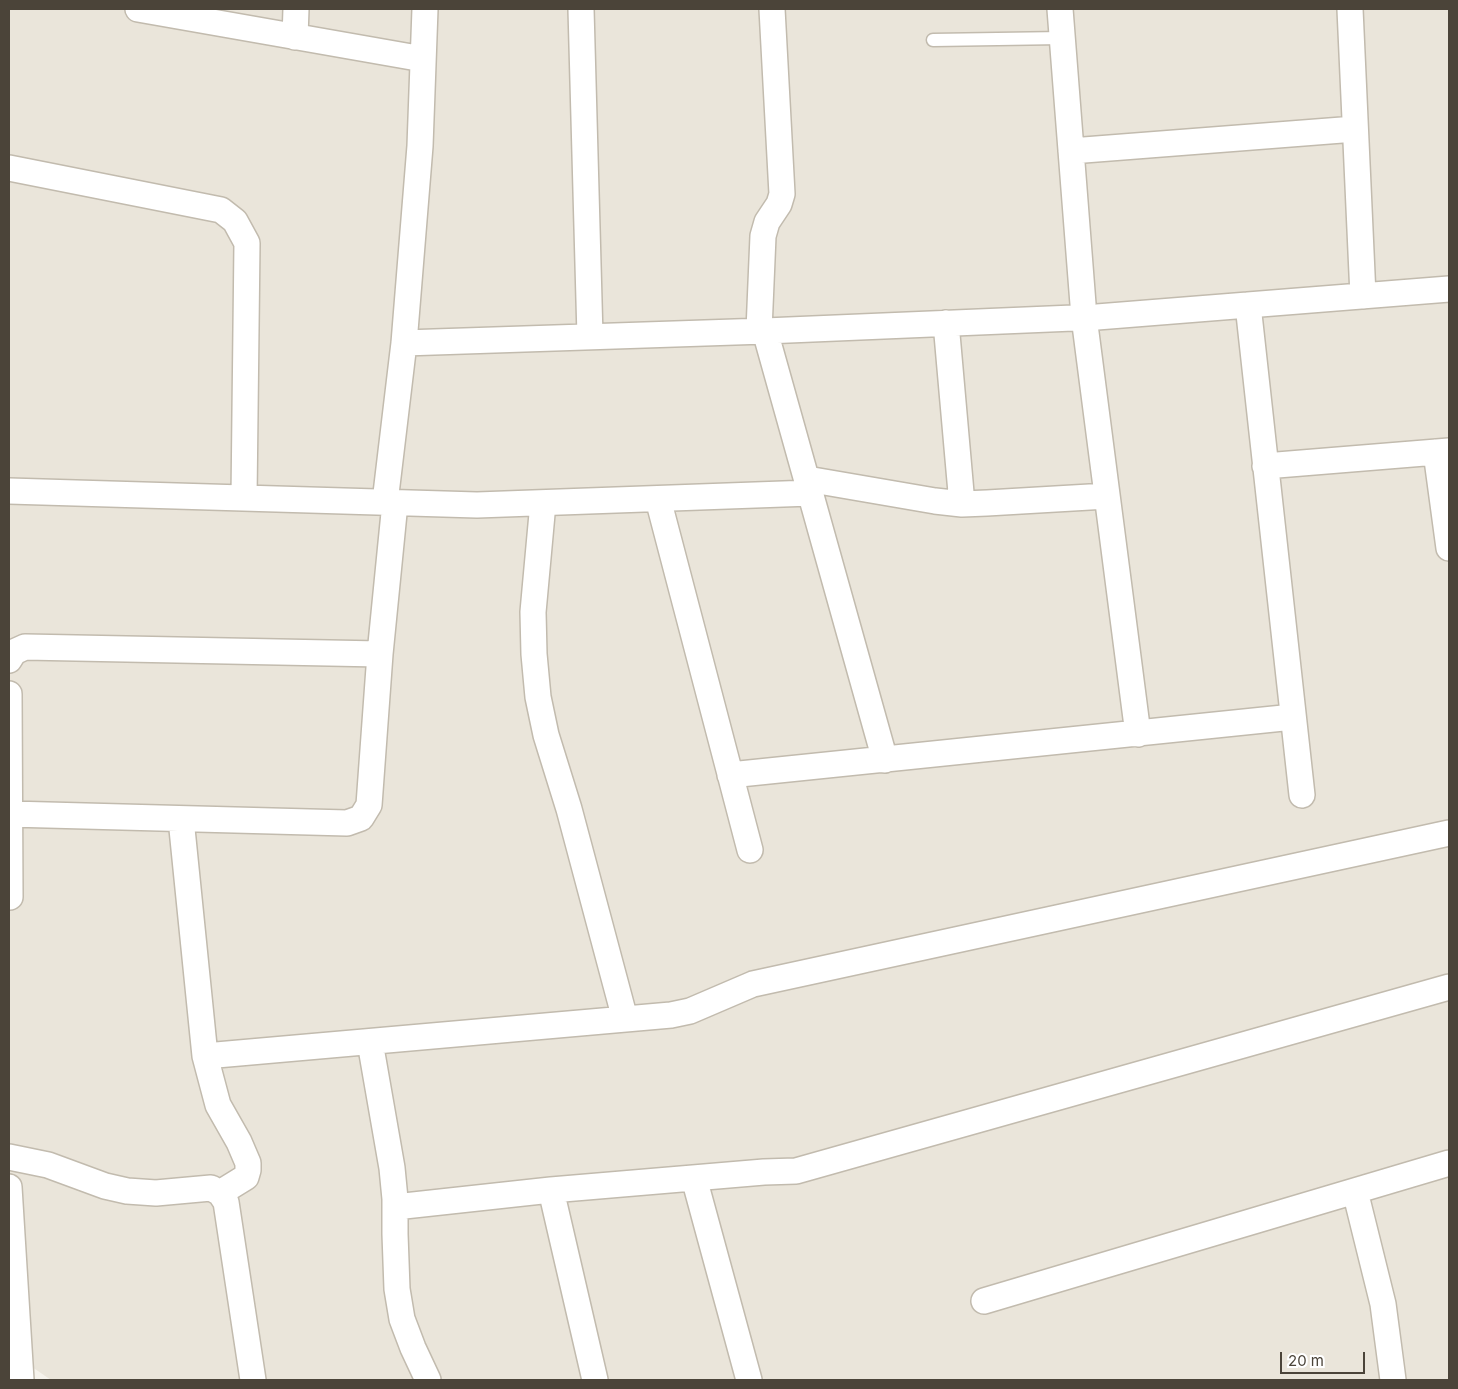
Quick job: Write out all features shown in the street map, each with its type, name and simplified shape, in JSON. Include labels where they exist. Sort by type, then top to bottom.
[{"type":"street","points":[[138,9],[423,59]]},
{"type":"street","points":[[295,37],[296,9]]},
{"type":"street","points":[[10,814],[347,823],[361,818],[369,805],[390,502],[420,146],[425,9]]},
{"type":"street","points":[[581,9],[590,337]]},
{"type":"street","points":[[772,9],[782,194],[779,204],[767,222],[763,236],[762,331],[809,486],[885,760]]},
{"type":"street","points":[[1060,9],[1084,318],[1138,734]]},
{"type":"street","points":[[1350,9],[1363,296]]},
{"type":"street","points":[[1071,151],[1355,129]]},
{"type":"street","points":[[9,168],[221,210],[235,221],[247,243],[244,498]]},
{"type":"street","points":[[404,343],[1084,318],[1449,289]]},
{"type":"street","points":[[1248,305],[1302,795]]},
{"type":"street","points":[[946,323],[962,504]]},
{"type":"street","points":[[1265,466],[1443,451],[1449,548]]},
{"type":"street","points":[[9,491],[477,505],[658,499],[809,486],[962,504],[1106,496]]},
{"type":"street","points":[[658,499],[750,850]]},
{"type":"street","points":[[543,502],[533,612],[538,697],[546,735],[569,809],[625,1020]]},
{"type":"street","points":[[9,660],[14,652],[26,647],[380,654]]},
{"type":"street","points":[[9,694],[10,896]]},
{"type":"street","points":[[730,775],[1293,717]]},
{"type":"street","points":[[181,819],[205,1056],[218,1105],[248,1163],[248,1170],[231,1186],[226,1202],[253,1380]]},
{"type":"street","points":[[205,1056],[671,1015],[690,1011],[753,984],[1449,833]]},
{"type":"street","points":[[395,1207],[551,1190],[796,1171],[1449,987]]},
{"type":"street","points":[[370,1042],[392,1168],[397,1288],[402,1319],[428,1380]]},
{"type":"street","points":[[9,1157],[48,1165],[104,1186],[127,1191],[156,1193],[231,1186]]},
{"type":"street","points":[[984,1301],[1449,1163]]},
{"type":"street","points":[[694,1178],[749,1380]]},
{"type":"street","points":[[9,1187],[21,1380]]},
{"type":"street","points":[[551,1190],[595,1380]]},
{"type":"street","points":[[1355,1191],[1383,1304],[1393,1380]]},
{"type":"lane","points":[[933,40],[1062,38]]},
{"type":"shaded area","points":[[9,9],[1449,9],[1449,1380],[51,1380],[9,1351]]}]
